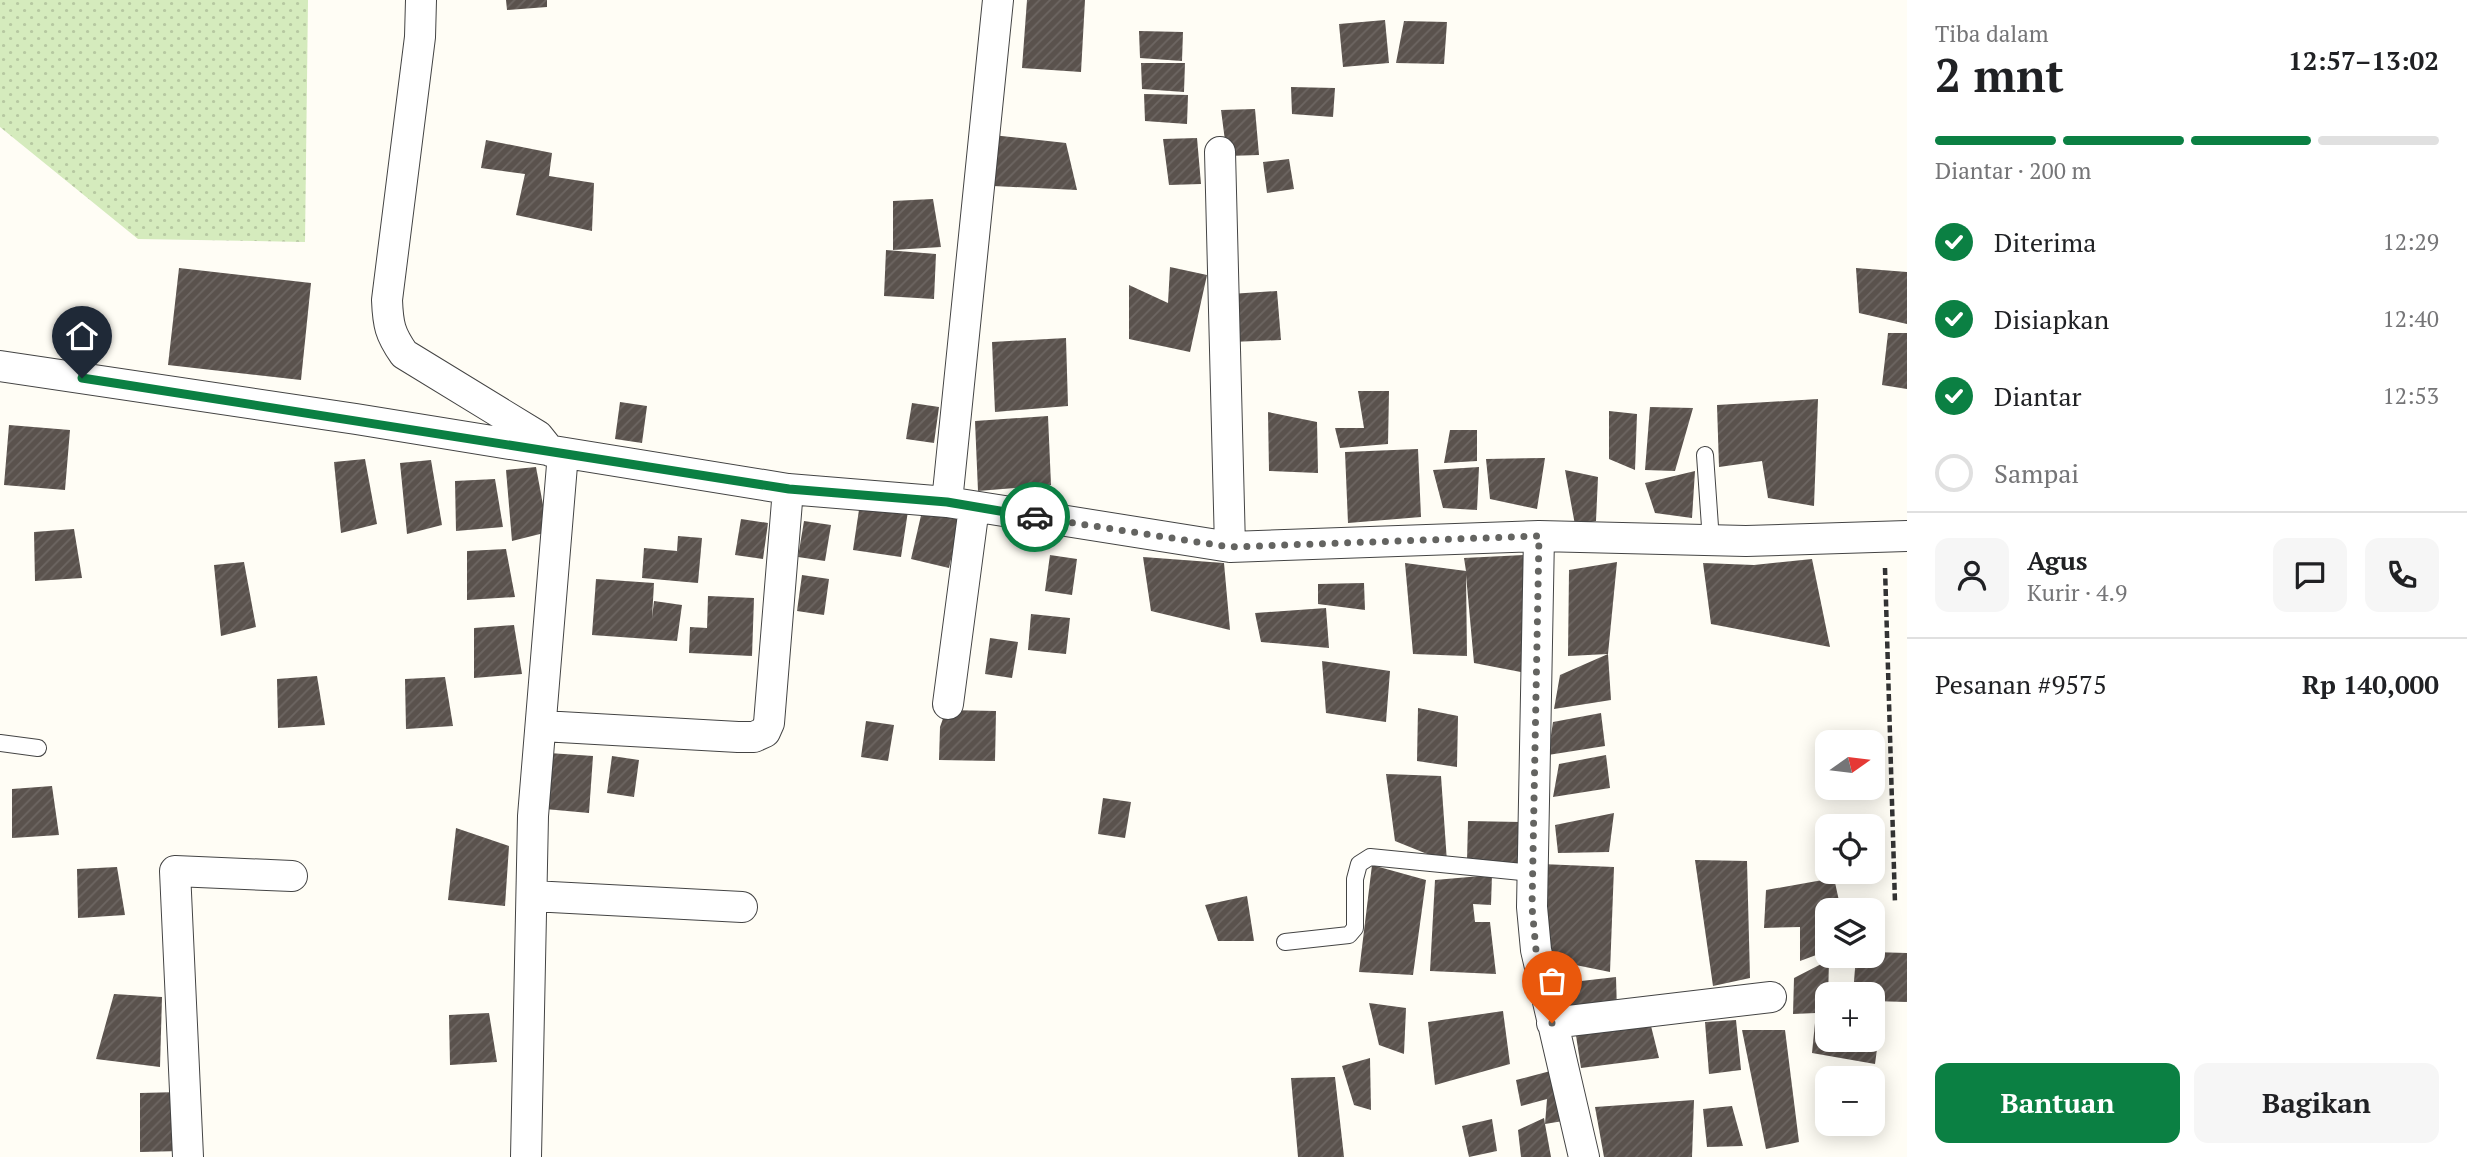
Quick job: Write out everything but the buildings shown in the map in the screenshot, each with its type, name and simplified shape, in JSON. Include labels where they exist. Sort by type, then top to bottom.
[{"type":"street","points":[[421,0],[419,48],[387,300],[392,337],[404,354],[538,436],[557,452]]},
{"type":"street","points":[[948,704],[960,505],[998,0]]},
{"type":"street","points":[[1220,152],[1230,547]]},
{"type":"street","points":[[0,366],[356,419],[789,489],[960,505],[1230,547],[1539,536],[1710,541],[1895,536]]},
{"type":"street","points":[[526,1157],[533,816],[542,726],[557,452]]},
{"type":"street","points":[[542,726],[738,737],[754,737],[765,732],[769,723],[789,489]]},
{"type":"street","points":[[1539,536],[1532,873],[1536,950],[1584,1157]]},
{"type":"street","points":[[188,1157],[175,871],[292,876]]},
{"type":"street","points":[[532,896],[742,907]]},
{"type":"street","points":[[1552,1023],[1771,997]]},
{"type":"lane","points":[[1706,455],[1710,541]]},
{"type":"lane","points":[[0,743],[38,748]]},
{"type":"lane","points":[[1285,942],[1349,935],[1355,928],[1354,878],[1359,864],[1370,857],[1532,873]]},
{"type":"path","points":[[1895,536],[1895,903]]},
{"type":"green space","points":[[0,0],[308,0],[305,242],[138,239],[0,127]]},
{"type":"way so far","points":[[1035,517],[1230,547],[1539,536],[1532,907],[1536,950],[1552,1023]]},
{"type":"route","points":[[82,378],[789,489],[947,502],[1035,517]]}]
